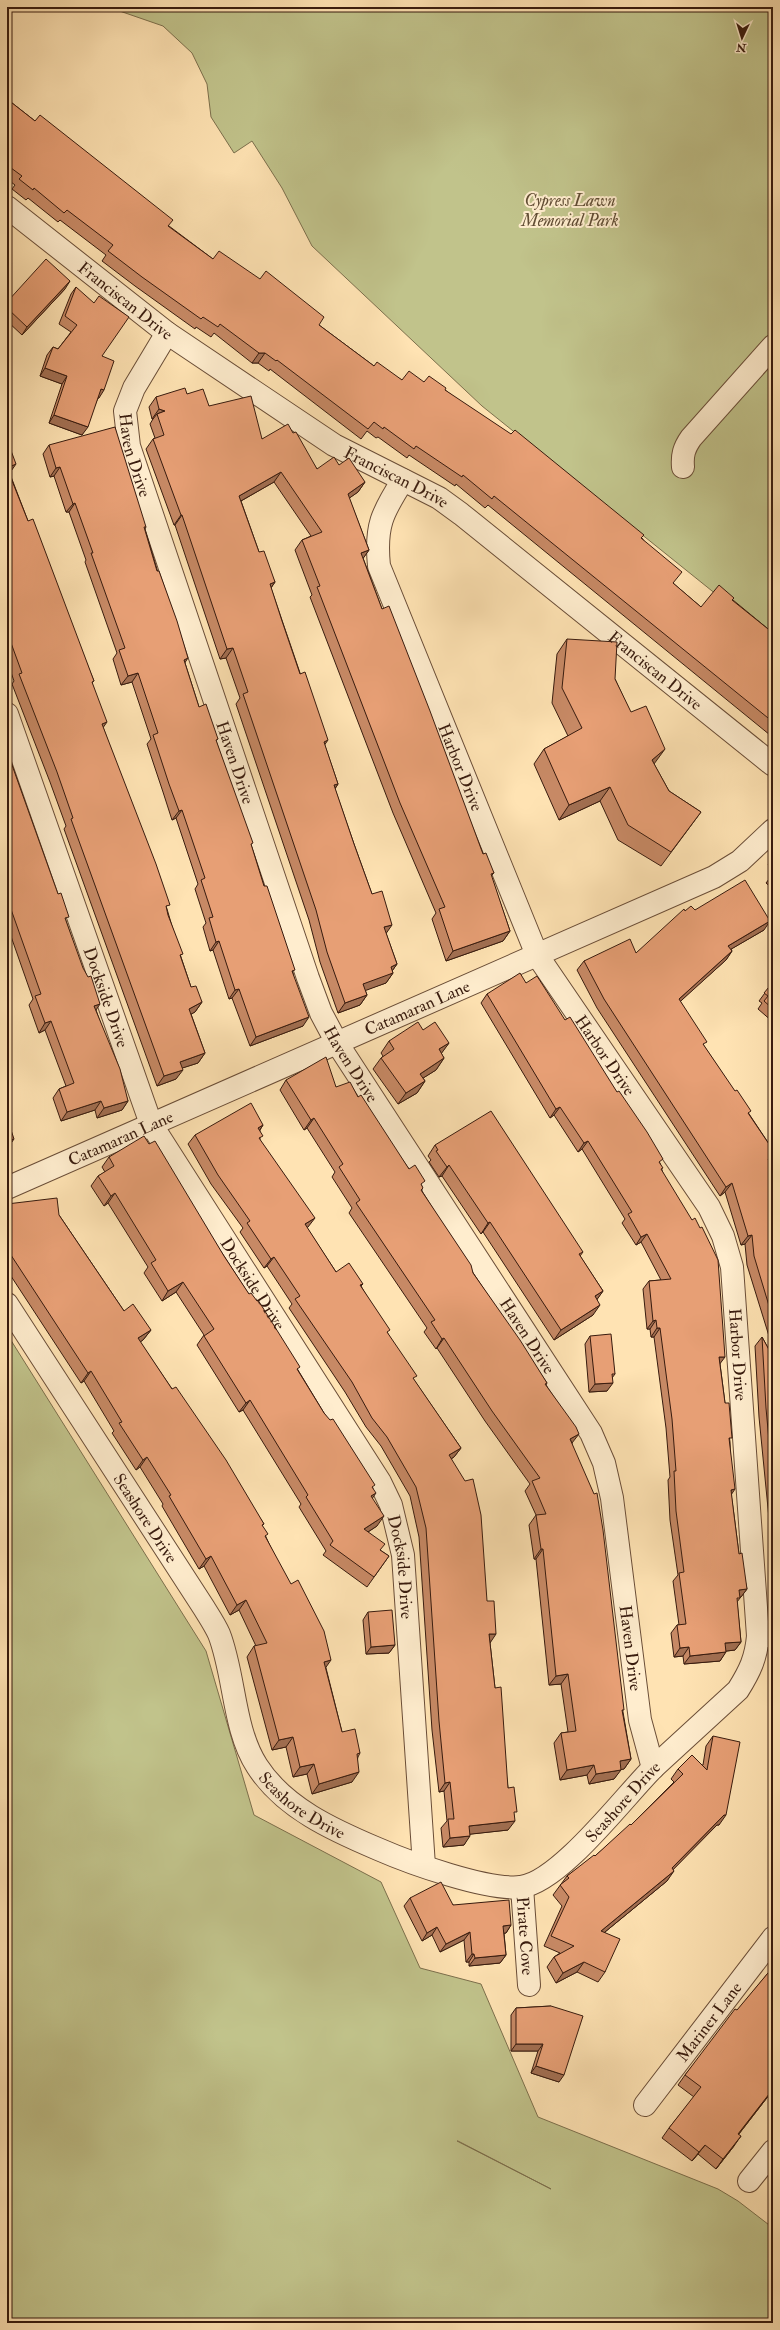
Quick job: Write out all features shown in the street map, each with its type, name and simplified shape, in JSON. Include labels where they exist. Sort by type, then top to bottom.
[{"type":"street","name":"Franciscan Drive","points":[[7,207],[167,333],[334,445],[439,498],[461,514],[773,765]]},
{"type":"street","name":"Haven Drive","points":[[167,333],[134,388],[125,411],[129,446],[308,978],[321,1013],[337,1043],[591,1433],[604,1462],[612,1498],[640,1720],[653,1768]]},
{"type":"street","points":[[683,467],[683,452],[691,438],[773,346]]},
{"type":"street","name":"Harbor Drive","points":[[403,480],[383,511],[376,542],[379,566],[537,955],[709,1207],[723,1236],[732,1267],[765,1636]]},
{"type":"street","name":"Dockside Drive","points":[[7,714],[151,1124],[380,1482],[391,1505],[403,1555],[424,1866]]},
{"type":"street","name":"Catamaran Lane","points":[[7,1188],[714,877],[740,861],[773,830]]},
{"type":"street","name":"Seashore Drive","points":[[7,1304],[204,1608],[219,1634],[246,1741],[256,1764],[270,1784],[287,1801],[325,1824],[376,1848],[424,1866],[496,1886],[522,1887],[542,1879],[567,1860],[653,1768],[738,1690],[747,1676],[765,1636]]},
{"type":"street","name":"Pirate Cove","points":[[522,1887],[529,1985]]},
{"type":"street","name":"Mariner Lane","points":[[645,2105],[773,1938]]},
{"type":"street","points":[[749,2181],[773,2151]]},
{"type":"green space","name":"Cypress Lawn Memorial Park","points":[[108,7],[773,7],[773,640],[482,406],[312,246],[282,188],[252,141],[234,153],[211,117],[207,84],[192,53],[163,26]]},
{"type":"green space","points":[[7,1334],[206,1651],[254,1815],[381,1882],[420,1968],[481,1984],[538,2117],[718,2189],[738,2201],[773,2228],[773,2323],[7,2323]],"holes":[[[457,2141],[458,2141],[551,2189]]]},
{"type":"building","points":[[7,99],[35,121],[40,115],[173,220],[168,226],[213,259],[219,251],[260,279],[266,271],[324,317],[319,325],[374,366],[377,362],[402,380],[409,371],[424,382],[429,376],[446,388],[445,390],[511,434],[515,430],[644,535],[641,538],[682,572],[673,583],[701,607],[719,585],[734,598],[732,600],[773,633],[773,722],[494,496],[492,499],[463,475],[462,477],[416,446],[414,449],[384,427],[383,429],[374,422],[368,429],[277,360],[276,361],[265,353],[259,353],[220,324],[218,327],[203,317],[201,319],[108,251],[113,245],[67,210],[64,213],[34,188],[33,190],[19,179],[22,176],[7,165]]},
{"type":"building","points":[[46,259],[70,281],[27,327],[7,308],[7,302]]},
{"type":"building","points":[[76,287],[94,303],[99,296],[129,317],[102,356],[114,361],[104,390],[101,389],[88,427],[54,415],[67,376],[45,368],[53,347],[58,349],[77,325],[65,316]]},
{"type":"building","points":[[185,388],[187,394],[203,389],[209,406],[251,396],[262,439],[288,424],[293,433],[296,432],[317,469],[334,457],[339,465],[349,458],[365,482],[348,494],[369,550],[361,553],[382,609],[389,606],[483,854],[486,853],[494,873],[491,874],[510,931],[453,951],[439,909],[445,907],[400,803],[317,587],[320,586],[302,540],[322,532],[281,472],[239,496],[259,552],[264,551],[275,582],[270,584],[282,621],[300,674],[305,672],[328,740],[324,742],[338,784],[334,785],[372,894],[382,891],[392,925],[384,927],[397,964],[391,967],[393,973],[363,984],[367,995],[345,1003],[327,952],[316,910],[243,694],[248,692],[233,648],[227,649],[182,515],[153,439],[164,435],[157,414],[165,411],[159,409],[156,397]]},
{"type":"building","points":[[115,427],[146,527],[144,527],[157,571],[159,571],[177,621],[188,658],[184,660],[199,707],[206,704],[218,739],[216,740],[253,843],[251,844],[264,886],[267,886],[295,970],[292,971],[309,1017],[256,1037],[239,989],[235,990],[219,941],[216,942],[209,918],[213,917],[201,880],[205,878],[182,810],[179,811],[169,784],[153,735],[158,733],[138,673],[128,676],[119,650],[125,648],[91,553],[93,553],[60,467],[56,468],[49,445]]},
{"type":"building","points":[[7,440],[16,464],[7,468]]},
{"type":"building","points":[[7,468],[28,521],[33,519],[94,681],[92,682],[107,722],[102,724],[156,864],[170,905],[166,906],[168,915],[183,954],[180,955],[191,987],[196,986],[202,1002],[189,1009],[205,1053],[180,1062],[183,1070],[164,1076],[71,819],[73,818],[57,772],[19,674],[22,673],[7,632]]},
{"type":"building","points":[[567,639],[617,642],[615,679],[631,712],[646,706],[665,749],[652,760],[669,791],[701,812],[671,852],[628,825],[610,787],[569,805],[544,749],[582,728],[562,688]]},
{"type":"building","points":[[7,751],[58,894],[61,893],[69,917],[65,918],[83,968],[88,977],[91,976],[100,1004],[94,1006],[120,1069],[128,1101],[104,1108],[101,1101],[67,1112],[59,1089],[74,1083],[51,1021],[45,1023],[35,996],[41,994],[7,898]]},
{"type":"building","points":[[745,880],[770,921],[728,946],[732,951],[679,999],[707,1042],[703,1044],[735,1091],[737,1090],[751,1111],[748,1113],[773,1150],[773,1156],[768,1159],[773,1167],[773,1319],[754,1256],[752,1235],[748,1236],[732,1183],[726,1187],[604,999],[584,961],[630,939],[636,953],[684,909],[685,911],[691,906],[695,910]]},
{"type":"building","points":[[520,973],[526,983],[537,976],[565,1020],[570,1017],[617,1092],[619,1091],[647,1132],[663,1159],[659,1162],[663,1168],[661,1169],[692,1220],[695,1218],[700,1228],[702,1227],[718,1260],[725,1357],[719,1357],[725,1403],[729,1403],[732,1438],[729,1438],[735,1489],[731,1490],[739,1554],[742,1553],[747,1589],[739,1590],[740,1598],[737,1598],[741,1642],[725,1643],[726,1652],[690,1656],[689,1647],[680,1648],[677,1625],[686,1624],[679,1573],[684,1572],[676,1511],[674,1471],[676,1471],[672,1419],[660,1328],[657,1328],[656,1320],[653,1321],[649,1281],[671,1279],[647,1234],[641,1237],[628,1214],[632,1212],[588,1141],[584,1143],[560,1107],[556,1109],[487,994]]},
{"type":"building","points":[[773,982],[773,1009],[764,1001],[768,996],[764,993]]},
{"type":"building","points":[[418,1022],[423,1030],[435,1022],[449,1043],[439,1049],[444,1058],[420,1074],[425,1081],[406,1093],[381,1058],[394,1049],[389,1041]]},
{"type":"building","points":[[326,1057],[336,1087],[350,1082],[358,1097],[361,1095],[409,1169],[415,1165],[425,1181],[421,1184],[423,1188],[421,1190],[471,1265],[473,1273],[520,1340],[547,1383],[545,1384],[576,1427],[579,1434],[570,1439],[594,1494],[597,1493],[603,1530],[624,1710],[622,1710],[631,1759],[620,1761],[621,1770],[596,1774],[594,1765],[567,1770],[561,1733],[576,1731],[568,1674],[556,1676],[543,1549],[541,1549],[536,1515],[546,1514],[532,1481],[540,1478],[492,1411],[444,1338],[442,1339],[431,1322],[435,1320],[356,1203],[360,1200],[339,1167],[343,1164],[314,1118],[311,1120],[286,1080]]},
{"type":"building","points":[[251,1103],[263,1125],[258,1128],[263,1136],[259,1138],[315,1218],[305,1224],[336,1272],[349,1263],[363,1284],[360,1285],[390,1330],[387,1332],[417,1376],[413,1378],[461,1448],[449,1455],[465,1481],[473,1479],[481,1515],[487,1601],[494,1601],[496,1634],[489,1634],[495,1688],[501,1687],[508,1788],[514,1787],[517,1812],[514,1812],[515,1821],[469,1826],[470,1836],[450,1838],[448,1819],[454,1819],[450,1782],[445,1783],[439,1721],[426,1528],[416,1487],[387,1437],[372,1418],[352,1382],[295,1299],[300,1296],[274,1257],[271,1259],[247,1223],[250,1221],[218,1175],[195,1135]]},
{"type":"building","points":[[491,1111],[583,1252],[579,1254],[603,1291],[595,1296],[600,1305],[561,1330],[490,1222],[488,1223],[449,1165],[447,1167],[436,1151],[438,1150],[435,1145]]},
{"type":"building","points":[[7,1118],[14,1139],[7,1141]]},
{"type":"building","points":[[144,1136],[149,1144],[155,1141],[224,1256],[249,1294],[251,1293],[257,1301],[258,1300],[300,1367],[297,1369],[324,1413],[330,1420],[333,1419],[375,1485],[372,1487],[376,1493],[371,1496],[384,1516],[364,1529],[385,1544],[380,1550],[389,1556],[374,1577],[330,1545],[333,1541],[306,1497],[308,1495],[250,1400],[246,1403],[204,1336],[214,1329],[183,1282],[168,1291],[151,1263],[156,1260],[115,1193],[111,1196],[98,1176],[114,1166],[109,1157]]},
{"type":"building","points":[[57,1198],[59,1215],[124,1311],[133,1304],[151,1330],[138,1338],[172,1389],[176,1387],[226,1460],[264,1524],[262,1525],[268,1534],[265,1536],[291,1584],[298,1580],[324,1631],[331,1660],[324,1662],[342,1732],[355,1729],[360,1753],[357,1754],[359,1772],[319,1784],[314,1764],[300,1767],[293,1737],[279,1740],[254,1646],[267,1643],[246,1600],[237,1605],[211,1556],[206,1559],[169,1496],[171,1495],[147,1457],[143,1460],[119,1423],[122,1422],[91,1371],[88,1373],[7,1249],[7,1204]]},
{"type":"building","points":[[611,1334],[615,1374],[612,1374],[613,1383],[595,1384],[590,1336]]},
{"type":"building","points":[[762,1337],[773,1357],[773,1484],[766,1408]]},
{"type":"building","points":[[392,1610],[395,1645],[371,1647],[368,1612]]},
{"type":"building","points":[[713,1736],[740,1742],[726,1815],[724,1815],[672,1868],[674,1871],[601,1931],[620,1939],[605,1972],[584,1962],[563,1973],[554,1957],[574,1946],[551,1936],[569,1897],[560,1885],[569,1878],[567,1876],[594,1855],[595,1856],[630,1824],[631,1825],[683,1774],[678,1769],[692,1755],[707,1770]]},
{"type":"building","points":[[441,1882],[453,1905],[509,1900],[511,1925],[503,1926],[506,1955],[475,1958],[474,1954],[472,1954],[470,1932],[446,1944],[437,1927],[427,1933],[410,1898]]},
{"type":"building","points":[[773,1967],[773,2089],[738,2134],[741,2136],[723,2159],[705,2145],[699,2152],[669,2128],[701,2087],[685,2075],[735,2009],[737,2010]]},
{"type":"building","points":[[551,2006],[583,2016],[564,2075],[536,2066],[543,2044],[516,2044],[516,2008]]}]
